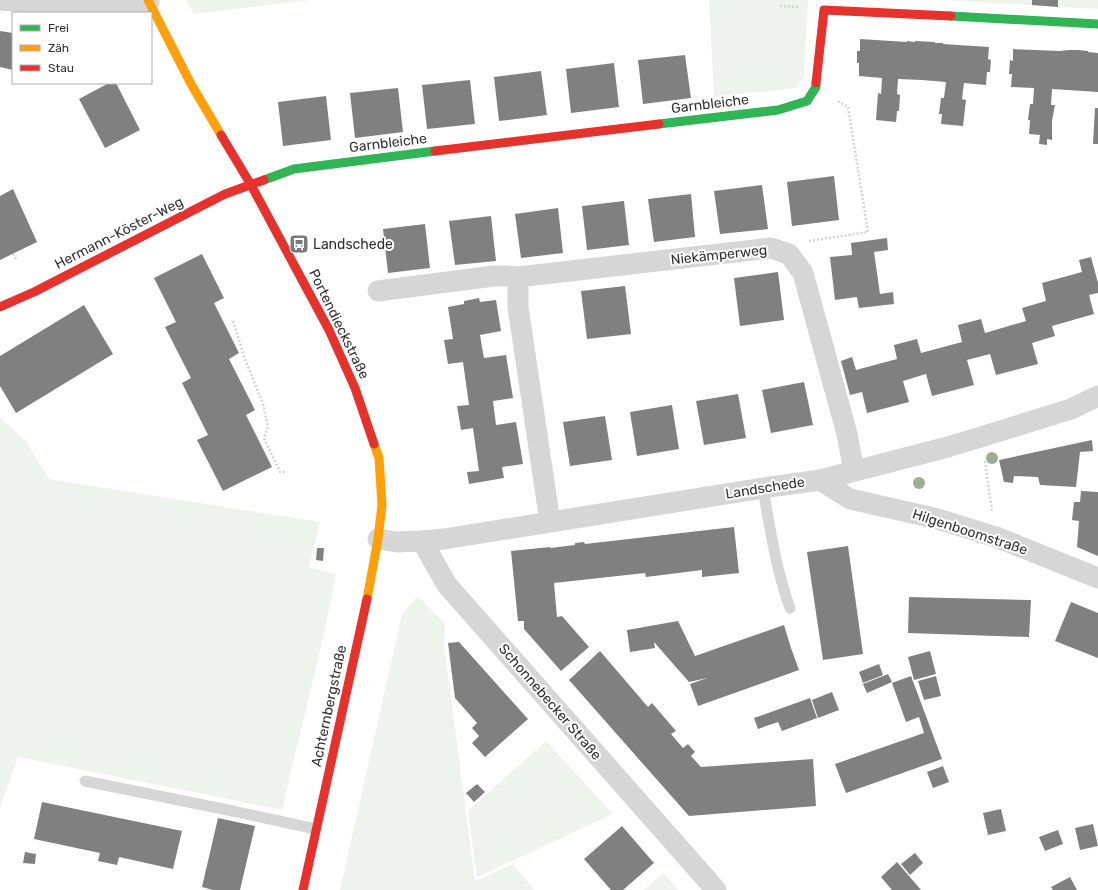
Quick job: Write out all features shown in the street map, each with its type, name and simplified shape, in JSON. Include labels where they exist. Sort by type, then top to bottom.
[{"type":"street","points":[[0,0],[128,9],[148,1]]},
{"type":"street","name":"Portendieckstraße","points":[[148,1],[191,84],[251,185],[329,330],[355,388],[379,458],[382,505],[379,533]]},
{"type":"street","points":[[816,87],[824,10],[1098,24]]},
{"type":"street","name":"Garnbleiche","points":[[251,185],[294,169],[456,148],[778,110],[807,101],[816,87]]},
{"type":"street","name":"Hermann-Köster-Weg","points":[[0,307],[34,292],[225,194],[251,185]]},
{"type":"street","name":"Niekämperweg","points":[[378,291],[494,276],[518,278],[771,248],[789,254]]},
{"type":"street","points":[[789,254],[804,273],[847,434],[854,471]]},
{"type":"street","points":[[518,278],[518,307],[550,522]]},
{"type":"street","name":"Landschede","points":[[422,541],[444,539],[820,480],[981,437],[1071,409],[1098,396]]},
{"type":"street","name":"Hilgenboomstraße","points":[[820,480],[850,499],[934,518],[996,538],[1098,578]]},
{"type":"street","points":[[379,533],[397,542],[422,541]]},
{"type":"street","name":"Achternbergstraße","points":[[303,890],[372,574],[379,533]]},
{"type":"street","name":"Schonnebecker Straße","points":[[422,541],[447,585],[716,890]]},
{"type":"lane","points":[[763,488],[773,548],[785,595],[790,608]]},
{"type":"lane","points":[[85,781],[316,829]]},
{"type":"path","points":[[789,254],[800,242],[868,232],[848,107],[816,87]]},
{"type":"path","points":[[13,254],[17,261]]},
{"type":"path","points":[[233,321],[245,359],[263,404],[268,427],[264,438],[280,472],[286,472]]},
{"type":"path","points":[[981,437],[996,538]]},
{"type":"shaded area","points":[[186,0],[310,0],[194,14]]},
{"type":"shaded area","points":[[709,0],[808,0],[804,76],[797,88],[714,97]]},
{"type":"shaded area","points":[[941,0],[1098,0],[1098,9]]},
{"type":"shaded area","points":[[0,418],[25,440],[49,479],[320,522],[309,567],[336,574],[327,620],[282,810],[18,757],[0,808]]},
{"type":"shaded area","points":[[418,596],[445,624],[444,644],[475,881],[513,864],[534,890],[340,890],[402,614]]},
{"type":"shaded area","points":[[546,741],[613,814],[477,877],[468,811]]},
{"type":"shaded area","points":[[663,873],[678,890],[644,890]]},
{"type":"building","points":[[1032,0],[1058,0],[1058,7],[1032,5]]},
{"type":"building","points":[[0,31],[12,33],[12,70],[0,67]]},
{"type":"building","points":[[860,39],[935,42],[943,44],[989,47],[988,59],[991,60],[990,72],[987,72],[986,85],[964,83],[962,99],[966,100],[963,126],[941,124],[942,114],[939,114],[941,98],[944,98],[946,82],[922,80],[898,79],[897,94],[900,95],[899,111],[897,111],[896,122],[876,120],[878,93],[881,94],[882,78],[859,76],[857,51],[860,51]]},
{"type":"building","points":[[1013,49],[1060,51],[1078,50],[1098,53],[1098,92],[1052,89],[1051,105],[1055,105],[1052,121],[1052,140],[1047,139],[1047,145],[1039,144],[1040,135],[1029,134],[1030,120],[1028,120],[1030,104],[1033,104],[1034,88],[1011,87],[1012,74],[1009,74],[1010,60],[1013,61]]},
{"type":"building","points":[[685,55],[691,98],[643,104],[638,60]]},
{"type":"building","points":[[614,63],[619,107],[571,113],[566,69]]},
{"type":"building","points":[[541,71],[547,115],[499,121],[494,77]]},
{"type":"building","points":[[470,80],[475,124],[427,129],[422,85]]},
{"type":"building","points":[[107,84],[117,84],[140,130],[105,148],[79,99]]},
{"type":"building","points":[[398,88],[403,132],[355,138],[350,93]]},
{"type":"building","points":[[326,96],[331,140],[283,146],[278,102]]},
{"type":"building","points":[[1095,108],[1098,108],[1098,144],[1093,144]]},
{"type":"building","points":[[834,176],[839,220],[792,226],[787,182]]},
{"type":"building","points":[[762,185],[768,229],[720,234],[714,191]]},
{"type":"building","points":[[13,189],[37,242],[0,260],[0,196]]},
{"type":"building","points":[[691,194],[695,237],[654,242],[648,199]]},
{"type":"building","points":[[624,201],[629,245],[587,250],[582,206]]},
{"type":"building","points":[[558,208],[563,253],[521,258],[515,214]]},
{"type":"building","points":[[491,216],[496,261],[455,265],[449,221]]},
{"type":"building","points":[[425,224],[430,268],[388,273],[383,229]]},
{"type":"building","points":[[887,238],[888,250],[874,252],[880,294],[893,292],[894,304],[859,308],[857,297],[835,300],[830,257],[852,255],[851,243]]},
{"type":"building","points":[[202,254],[224,298],[214,303],[239,353],[229,359],[255,410],[246,415],[272,467],[223,491],[197,440],[208,435],[182,383],[191,378],[165,327],[176,322],[154,278]]},
{"type":"building","points":[[1091,257],[1098,283],[1098,293],[1089,295],[1094,314],[1052,326],[1055,336],[1032,343],[1038,364],[996,375],[990,354],[967,360],[974,385],[932,396],[926,374],[903,381],[909,402],[867,413],[862,392],[850,395],[841,361],[852,357],[856,370],[897,359],[894,345],[917,339],[921,353],[962,342],[958,325],[981,319],[985,333],[1026,321],[1022,308],[1046,301],[1042,283],[1082,272],[1079,260]]},
{"type":"building","points":[[778,272],[784,320],[740,326],[734,278]]},
{"type":"building","points":[[625,286],[631,334],[587,339],[581,291]]},
{"type":"building","points":[[479,298],[480,302],[496,300],[501,331],[480,335],[482,347],[484,358],[506,355],[513,398],[493,401],[496,425],[516,422],[523,464],[502,467],[504,478],[469,484],[467,472],[479,471],[473,428],[461,430],[457,406],[469,405],[463,362],[448,364],[444,340],[453,339],[448,307],[464,304],[464,301]]},
{"type":"building","points":[[84,305],[113,354],[16,413],[0,386],[0,356]]},
{"type":"building","points":[[804,382],[813,425],[771,433],[762,390]]},
{"type":"building","points":[[738,394],[746,438],[704,445],[696,401]]},
{"type":"building","points":[[672,405],[679,449],[637,456],[630,412]]},
{"type":"building","points":[[605,416],[612,460],[570,466],[563,422]]},
{"type":"building","points":[[1092,440],[1093,451],[1080,452],[1076,487],[1040,485],[1038,477],[1014,476],[1013,483],[1004,482],[999,460]]},
{"type":"building","points":[[1081,491],[1098,492],[1098,556],[1077,547],[1079,521],[1072,520],[1074,502],[1080,502]]},
{"type":"building","points":[[734,527],[739,573],[702,577],[702,570],[646,577],[645,573],[554,583],[557,617],[562,616],[589,647],[561,671],[524,629],[524,621],[518,621],[511,551]]},
{"type":"building","points":[[848,546],[863,654],[823,660],[807,552]]},
{"type":"building","points":[[317,548],[324,548],[323,561],[316,560]]},
{"type":"building","points":[[909,597],[1031,600],[1029,637],[908,633]]},
{"type":"building","points":[[1071,602],[1098,613],[1098,658],[1055,641]]},
{"type":"building","points":[[678,621],[695,656],[784,625],[799,670],[698,706],[690,684],[707,678],[689,682],[654,642],[655,648],[630,652],[627,630]]},
{"type":"building","points":[[459,642],[528,719],[485,757],[472,743],[479,736],[472,728],[477,723],[455,698],[448,643]]},
{"type":"building","points":[[600,651],[648,707],[652,703],[676,731],[671,734],[683,748],[688,744],[695,752],[691,756],[701,767],[813,759],[816,806],[689,816],[569,680]]},
{"type":"building","points":[[930,651],[936,674],[914,680],[908,657]]},
{"type":"building","points":[[879,664],[883,675],[863,683],[859,672]]},
{"type":"building","points":[[888,674],[892,682],[867,693],[863,684]]},
{"type":"building","points":[[911,676],[942,759],[846,793],[835,764],[924,733],[919,717],[906,722],[892,683]]},
{"type":"building","points":[[936,676],[941,696],[924,700],[918,681]]},
{"type":"building","points":[[832,692],[839,710],[818,718],[812,700]]},
{"type":"building","points":[[810,698],[817,718],[782,731],[778,722],[758,729],[754,718]]},
{"type":"building","points":[[943,766],[949,782],[933,788],[927,772]]},
{"type":"building","points":[[477,784],[485,792],[474,802],[466,793]]},
{"type":"building","points":[[42,802],[182,831],[173,869],[119,857],[117,865],[98,861],[100,853],[34,839]]},
{"type":"building","points":[[1001,809],[1006,831],[988,835],[983,813]]},
{"type":"building","points":[[218,818],[255,826],[240,890],[213,890],[202,887]]},
{"type":"building","points":[[1093,824],[1098,846],[1080,850],[1075,828]]},
{"type":"building","points":[[622,826],[654,863],[623,890],[611,890],[584,859]]},
{"type":"building","points":[[1058,830],[1063,844],[1045,851],[1039,837]]},
{"type":"building","points":[[25,852],[36,854],[35,864],[23,863]]},
{"type":"building","points":[[915,853],[923,863],[910,875],[901,864]]},
{"type":"building","points":[[897,862],[921,890],[892,890],[881,877]]},
{"type":"building","points":[[1070,877],[1077,890],[1053,890],[1051,887]]},
{"type":"traffic: fast","points":[[951,16],[1098,24]]},
{"type":"traffic: fast","points":[[659,124],[778,110],[807,101],[816,87],[816,83]]},
{"type":"traffic: fast","points":[[264,180],[294,169],[435,151]]},
{"type":"traffic: slow","points":[[148,0],[191,84],[221,135]]},
{"type":"traffic: slow","points":[[367,599],[378,539],[382,505],[379,458],[374,444]]},
{"type":"traffic: jam","points":[[816,83],[824,10],[951,16]]},
{"type":"traffic: jam","points":[[435,151],[659,124]]},
{"type":"traffic: jam","points":[[221,135],[251,185],[329,330],[355,388],[374,444]]},
{"type":"traffic: jam","points":[[0,307],[34,292],[225,194],[264,180]]},
{"type":"traffic: jam","points":[[303,890],[367,599]]},
{"type":"place","name":"Landschede","points":[[299,244]]}]
